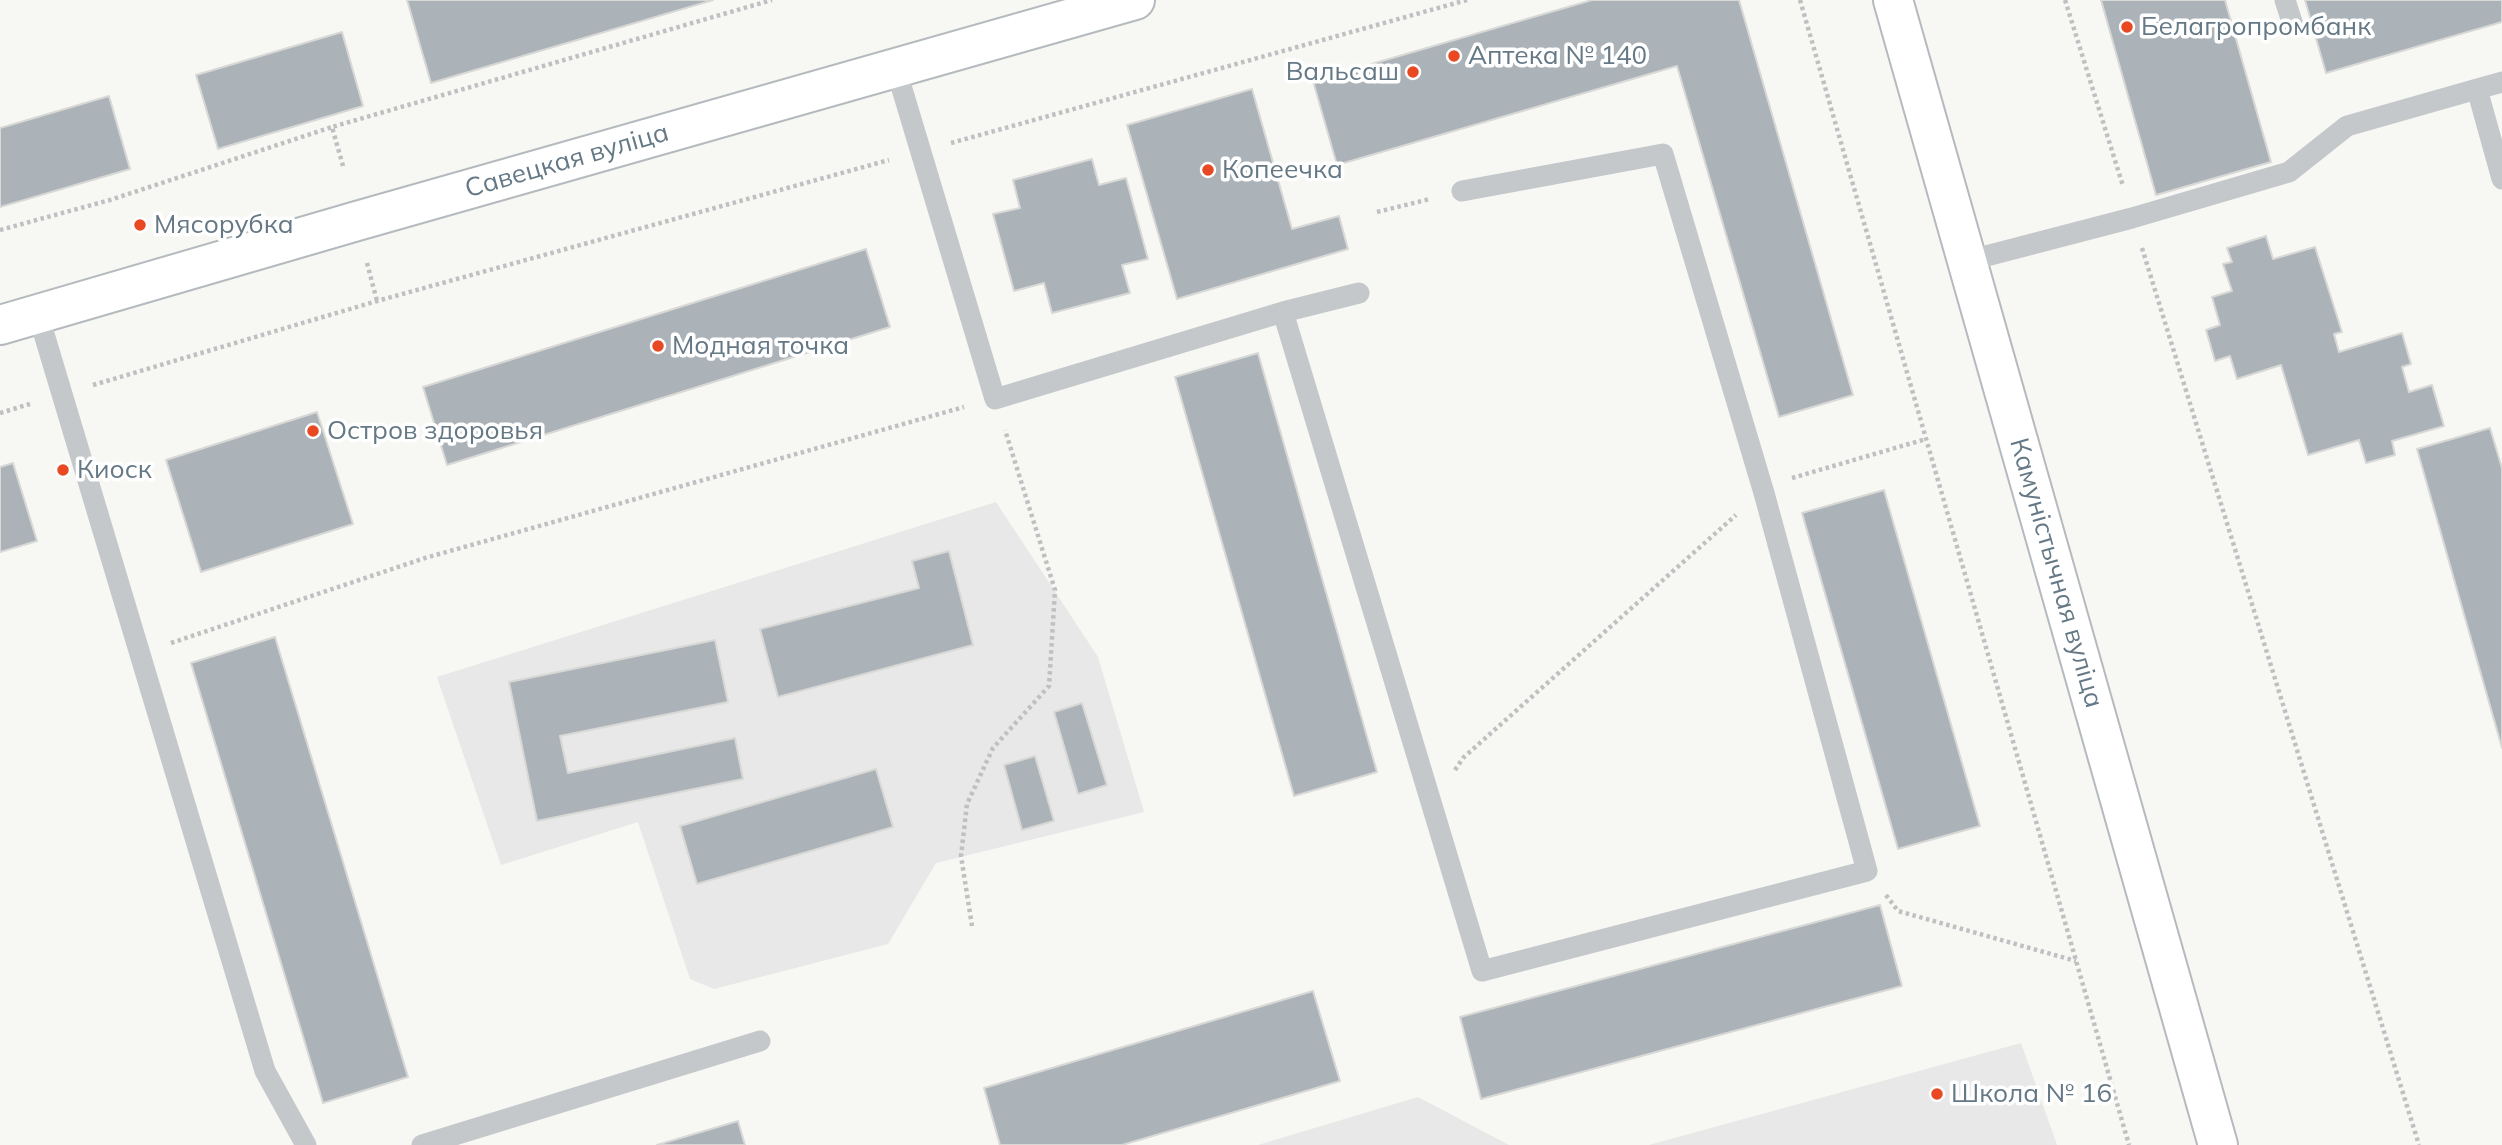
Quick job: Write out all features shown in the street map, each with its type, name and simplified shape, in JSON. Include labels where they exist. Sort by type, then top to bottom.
[{"type":"street","name":"Савецкая вуліца","points":[[0,325],[1135,0]]},
{"type":"street","name":"Камуністычная вуліца","points":[[1893,0],[2218,1145]]},
{"type":"lane","points":[[2285,0],[2292,22]]},
{"type":"lane","points":[[896,69],[995,399],[1283,312],[1359,293]]},
{"type":"lane","points":[[1967,261],[2132,218],[2289,172],[2347,126],[2502,82]]},
{"type":"lane","points":[[2477,89],[2502,179]]},
{"type":"lane","points":[[1283,312],[1482,971],[1867,871],[1764,493],[1663,154],[1462,191]]},
{"type":"lane","points":[[38,314],[265,1071],[306,1145]]},
{"type":"lane","points":[[422,1145],[760,1041]]},
{"type":"path","points":[[0,230],[110,200],[332,127],[772,0]]},
{"type":"path","points":[[0,413],[377,301],[1467,0]]},
{"type":"path","points":[[1800,0],[2129,1145]]},
{"type":"path","points":[[2065,0],[2418,1145]]},
{"type":"path","points":[[332,127],[343,166]]},
{"type":"path","points":[[1377,212],[1462,191]]},
{"type":"path","points":[[367,264],[377,301]]},
{"type":"path","points":[[160,646],[425,558],[995,399],[1055,590],[1049,686],[993,748],[967,804],[961,856],[972,926]]},
{"type":"path","points":[[1433,809],[1463,758],[1727,521],[1764,493],[1781,481],[1926,439]]},
{"type":"path","points":[[1867,871],[1898,911],[2077,962]]},
{"type":"shaded area","points":[[996,502],[1098,657],[1144,812],[936,863],[888,944],[714,989],[690,979],[638,822],[501,865],[437,677]]},
{"type":"shaded area","name":"Школа № 16","points":[[2021,1043],[2057,1145],[1649,1145]]},
{"type":"shaded area","points":[[1418,1097],[1509,1145],[1258,1145]]},
{"type":"building","points":[[407,0],[713,0],[431,83]]},
{"type":"building","points":[[1592,0],[1739,0],[1853,395],[1779,417],[1677,66],[1337,165],[1313,81]]},
{"type":"building","points":[[2101,0],[2225,0],[2271,162],[2156,195]]},
{"type":"building","points":[[2305,0],[2502,0],[2502,22],[2326,73]]},
{"type":"building","points":[[342,32],[363,106],[218,149],[196,75]]},
{"type":"building","name":"Копеечка","points":[[1252,89],[1292,229],[1339,216],[1348,249],[1177,299],[1127,125]]},
{"type":"building","points":[[109,96],[130,169],[0,207],[0,128]]},
{"type":"building","points":[[1092,159],[1099,185],[1126,178],[1148,259],[1122,265],[1130,293],[1052,313],[1044,283],[1014,291],[993,214],[1020,208],[1013,180]]},
{"type":"building","points":[[2266,236],[2273,259],[2315,247],[2342,332],[2334,334],[2339,352],[2402,333],[2411,364],[2402,367],[2409,392],[2432,385],[2444,426],[2392,441],[2395,455],[2366,463],[2359,440],[2308,455],[2281,365],[2237,379],[2230,356],[2215,361],[2206,330],[2220,325],[2212,297],[2232,291],[2223,264],[2232,262],[2227,248]]},
{"type":"building","points":[[866,249],[890,327],[447,465],[423,387]]},
{"type":"building","points":[[1258,353],[1377,772],[1294,796],[1175,377]]},
{"type":"building","points":[[317,412],[353,524],[201,572],[166,460]]},
{"type":"building","points":[[2490,428],[2502,468],[2502,748],[2417,449]]},
{"type":"building","points":[[13,463],[37,541],[0,552],[0,467]]},
{"type":"building","points":[[1884,490],[1980,826],[1898,849],[1802,513]]},
{"type":"building","points":[[949,551],[973,645],[778,697],[760,629],[919,588],[912,561]]},
{"type":"building","points":[[275,637],[408,1077],[323,1103],[191,663]]},
{"type":"building","points":[[715,640],[728,702],[560,736],[568,773],[735,738],[743,779],[537,821],[509,682]]},
{"type":"building","points":[[1082,703],[1107,785],[1078,794],[1054,712]]},
{"type":"building","points":[[1035,756],[1054,821],[1022,830],[1004,765]]},
{"type":"building","points":[[876,769],[893,827],[697,884],[680,826]]},
{"type":"building","points":[[1880,905],[1902,986],[1481,1099],[1460,1017]]},
{"type":"building","points":[[1313,991],[1340,1081],[1122,1145],[1000,1145],[984,1088]]},
{"type":"building","points":[[738,1121],[745,1145],[657,1145]]},
{"type":"place","name":"Белагропромбанк","points":[[2127,27]]},
{"type":"place","name":"Аптека № 140","points":[[1454,56]]},
{"type":"place","name":"Вальсаш","points":[[1413,72]]},
{"type":"place","name":"Копеечка","points":[[1208,170]]},
{"type":"place","name":"Мясорубка","points":[[140,225]]},
{"type":"place","name":"Модная точка","points":[[658,346]]},
{"type":"place","name":"Остров здоровья","points":[[313,431]]},
{"type":"place","name":"Киоск","points":[[63,470]]},
{"type":"place","name":"Школа № 16","points":[[1937,1094]]}]
